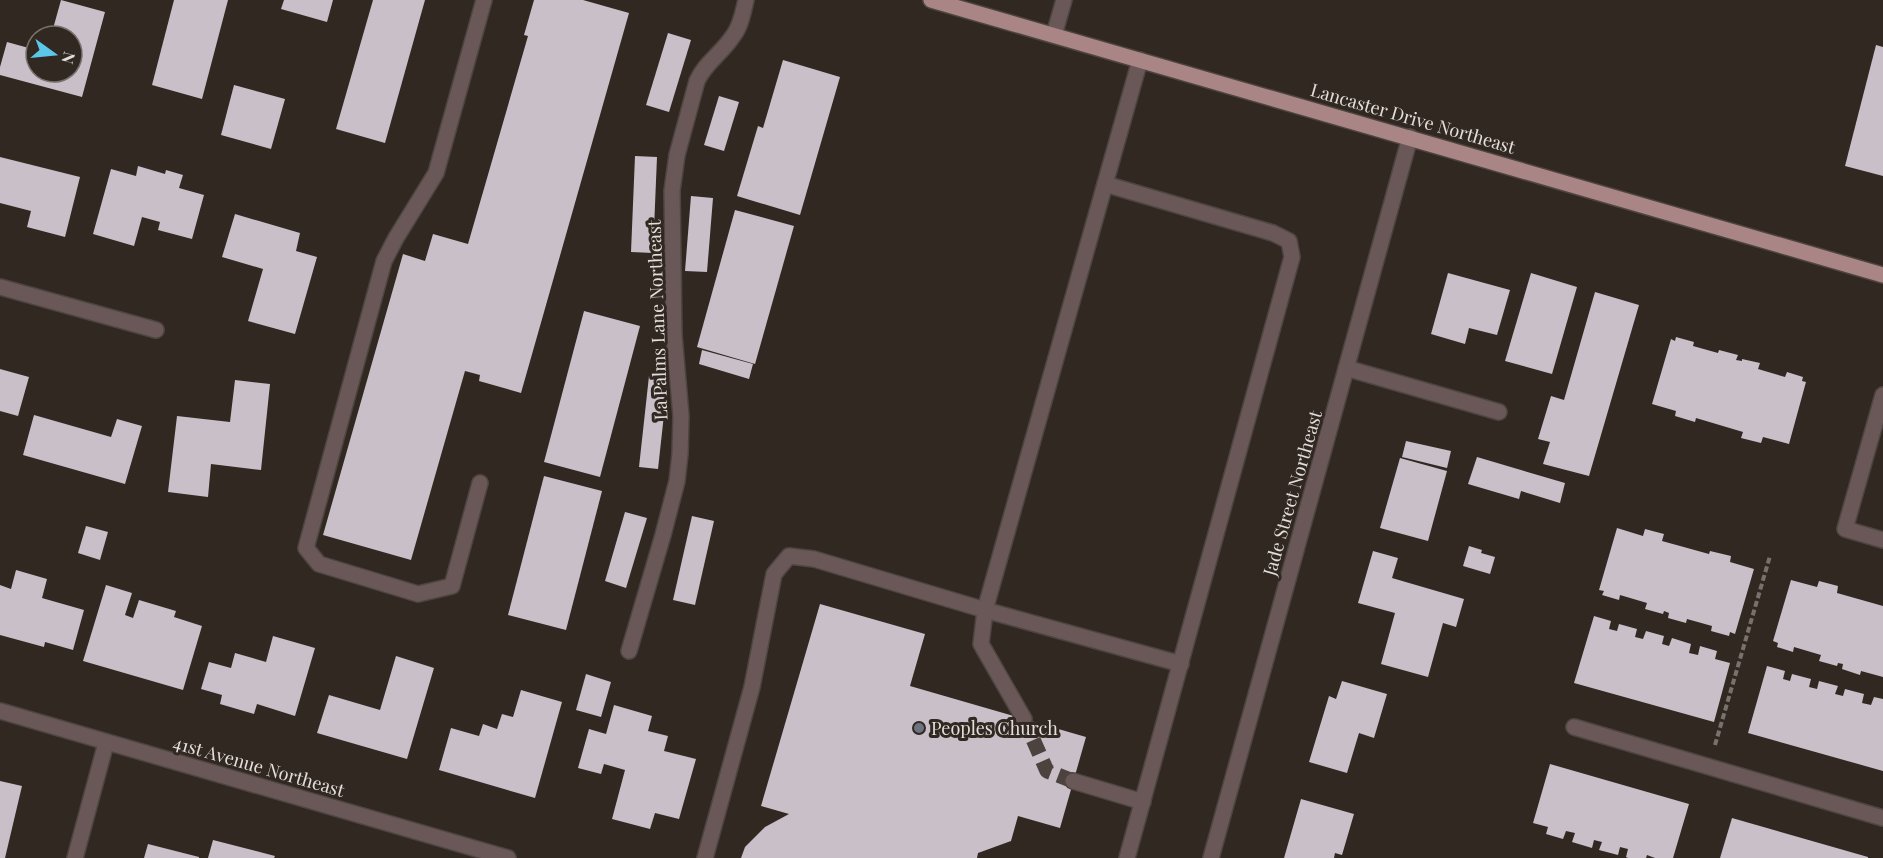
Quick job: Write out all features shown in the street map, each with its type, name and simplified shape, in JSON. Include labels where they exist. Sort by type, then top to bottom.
[{"type":"main road","name":"Lancaster Drive Northeast","points":[[931,0],[1883,275]]},
{"type":"street","points":[[480,483],[452,586],[418,594],[319,564],[306,548],[384,261],[436,173],[484,0]]},
{"type":"street","name":"La Palms Lane Northeast","points":[[629,651],[666,524],[677,481],[680,454],[681,416],[674,335],[672,191],[677,155],[701,71],[732,38],[738,28],[746,0]]},
{"type":"street","points":[[1054,35],[1064,0]]},
{"type":"street","points":[[1024,719],[981,644],[985,610],[1140,60]]},
{"type":"street","name":"Jade Street Northeast","points":[[1210,858],[1410,137]]},
{"type":"street","points":[[1104,184],[1273,233],[1289,241],[1292,256],[1127,858]]},
{"type":"street","points":[[0,287],[156,330]]},
{"type":"street","points":[[1346,368],[1499,412]]},
{"type":"street","points":[[1883,395],[1845,529],[1883,540]]},
{"type":"street","points":[[705,858],[752,687],[774,574],[789,556],[814,559],[985,610],[1180,664]]},
{"type":"street","name":"41st Avenue Northeast","points":[[0,711],[487,855],[508,858]]},
{"type":"street","points":[[1574,727],[1883,818]]},
{"type":"street","points":[[75,858],[106,743]]},
{"type":"street","points":[[1073,781],[1143,802]]},
{"type":"path","points":[[1715,745],[1770,556]]},
{"type":"building","points":[[61,0],[105,12],[82,97],[34,84],[84,84],[84,24],[54,24]]},
{"type":"building","points":[[174,0],[228,0],[202,99],[152,85]]},
{"type":"building","points":[[284,0],[333,0],[327,22],[281,9]]},
{"type":"building","points":[[373,0],[425,0],[385,143],[336,129]]},
{"type":"building","points":[[534,0],[583,0],[629,13],[521,393],[479,381],[480,375],[465,371],[411,560],[323,535],[403,254],[425,261],[433,234],[468,244],[528,36],[524,35]]},
{"type":"building","points":[[668,33],[691,40],[669,112],[646,105]]},
{"type":"building","points":[[7,42],[24,47],[24,81],[0,75]]},
{"type":"building","points":[[1876,45],[1883,47],[1883,176],[1845,166]]},
{"type":"building","points":[[783,60],[840,77],[800,215],[737,196],[758,126],[763,128]]},
{"type":"building","points":[[234,85],[285,99],[271,149],[221,135]]},
{"type":"building","points":[[719,96],[739,102],[724,151],[704,145]]},
{"type":"building","points":[[635,156],[657,157],[653,253],[631,252]]},
{"type":"building","points":[[0,157],[80,177],[65,237],[27,227],[31,211],[0,203]]},
{"type":"building","points":[[138,166],[165,174],[166,170],[183,175],[179,188],[204,195],[192,239],[158,230],[160,222],[142,217],[134,246],[93,234],[111,169],[136,176]]},
{"type":"building","points":[[691,196],[713,198],[707,272],[685,271]]},
{"type":"building","points":[[735,210],[794,226],[755,364],[697,347]]},
{"type":"building","points":[[235,214],[300,233],[296,251],[317,257],[295,334],[248,321],[263,269],[222,257]]},
{"type":"building","points":[[1448,273],[1510,290],[1497,335],[1469,328],[1465,344],[1431,334]]},
{"type":"building","points":[[1531,273],[1577,287],[1552,374],[1505,361]]},
{"type":"building","points":[[1595,292],[1639,305],[1589,476],[1543,464],[1550,442],[1538,439],[1551,396],[1564,400]]},
{"type":"building","points":[[584,311],[640,326],[600,477],[544,462]]},
{"type":"building","points":[[1676,337],[1694,342],[1693,346],[1718,353],[1719,350],[1738,355],[1736,360],[1760,363],[1758,369],[1785,377],[1787,372],[1803,377],[1802,381],[1806,382],[1789,444],[1763,437],[1761,443],[1741,438],[1743,432],[1696,418],[1695,422],[1675,416],[1676,411],[1652,404],[1671,339],[1675,341]]},
{"type":"building","points":[[702,350],[753,364],[749,379],[699,364]]},
{"type":"building","points":[[0,369],[29,377],[18,416],[0,411]]},
{"type":"building","points":[[649,376],[668,378],[658,469],[639,467]]},
{"type":"building","points":[[235,380],[270,384],[261,470],[211,464],[208,497],[168,492],[177,416],[230,422]]},
{"type":"building","points":[[34,415],[111,437],[117,419],[142,426],[125,484],[23,455]]},
{"type":"building","points":[[1406,441],[1451,451],[1447,468],[1402,457]]},
{"type":"building","points":[[1477,457],[1565,483],[1560,503],[1521,491],[1519,499],[1468,484]]},
{"type":"building","points":[[1400,458],[1447,471],[1428,541],[1380,528]]},
{"type":"building","points":[[544,476],[602,491],[566,630],[508,615]]},
{"type":"building","points":[[625,512],[647,518],[626,588],[605,581]]},
{"type":"building","points":[[692,516],[714,521],[695,605],[673,600]]},
{"type":"building","points":[[86,526],[108,532],[100,560],[78,553]]},
{"type":"building","points":[[1617,528],[1643,536],[1645,529],[1664,534],[1662,541],[1709,554],[1710,551],[1731,556],[1730,562],[1754,569],[1735,634],[1730,632],[1729,636],[1711,631],[1712,626],[1687,619],[1686,623],[1668,618],[1669,613],[1664,611],[1663,614],[1645,609],[1647,603],[1620,595],[1619,600],[1602,595],[1604,591],[1599,590]]},
{"type":"building","points":[[1469,546],[1495,557],[1490,574],[1463,566]]},
{"type":"building","points":[[1373,551],[1398,558],[1392,578],[1464,599],[1456,627],[1443,623],[1428,677],[1381,664],[1395,613],[1358,603]]},
{"type":"building","points":[[16,570],[47,579],[42,598],[84,610],[73,650],[45,642],[44,647],[0,635],[0,585],[11,589]]},
{"type":"building","points":[[1791,580],[1817,587],[1819,581],[1838,586],[1837,593],[1883,606],[1883,677],[1861,671],[1860,675],[1842,669],[1843,664],[1838,663],[1837,666],[1819,661],[1821,655],[1794,647],[1793,652],[1777,647],[1778,643],[1773,641]]},
{"type":"building","points":[[106,585],[132,593],[125,615],[133,618],[139,600],[176,611],[174,617],[202,626],[183,690],[83,661]]},
{"type":"building","name":"Peoples Church","points":[[820,604],[925,634],[910,686],[1086,737],[1060,828],[1018,816],[1011,841],[978,853],[977,858],[741,858],[745,847],[765,827],[789,814],[761,806]]},
{"type":"building","points":[[1594,616],[1611,621],[1609,629],[1617,631],[1619,624],[1637,629],[1635,637],[1643,639],[1646,631],[1664,636],[1662,644],[1669,646],[1672,638],[1691,644],[1689,653],[1698,655],[1700,646],[1717,651],[1715,659],[1730,663],[1714,722],[1574,683]]},
{"type":"building","points":[[273,636],[315,648],[295,716],[257,704],[254,714],[220,704],[222,695],[201,689],[209,662],[231,668],[235,653],[266,662]]},
{"type":"building","points":[[396,656],[434,668],[407,759],[317,733],[329,695],[380,710]]},
{"type":"building","points":[[1767,666],[1785,671],[1783,679],[1790,681],[1792,674],[1811,679],[1809,687],[1817,689],[1819,681],[1838,686],[1835,694],[1843,696],[1845,689],[1864,694],[1862,703],[1871,705],[1874,697],[1883,699],[1883,771],[1748,733]]},
{"type":"building","points":[[586,674],[611,682],[601,717],[576,710]]},
{"type":"building","points":[[1342,681],[1387,694],[1374,738],[1359,733],[1347,773],[1309,762],[1329,696],[1336,699]]},
{"type":"building","points":[[521,690],[562,702],[535,798],[439,770],[451,728],[479,736],[483,724],[497,729],[502,714],[513,717]]},
{"type":"building","points":[[614,705],[652,716],[648,731],[668,736],[664,751],[696,759],[679,819],[655,813],[650,829],[612,819],[625,770],[604,764],[601,774],[578,768],[589,729],[606,734]]},
{"type":"building","points":[[1550,764],[1689,804],[1673,858],[1655,858],[1647,855],[1646,858],[1628,858],[1626,857],[1628,849],[1620,847],[1618,855],[1599,850],[1602,842],[1594,840],[1592,848],[1572,842],[1575,833],[1566,831],[1563,839],[1546,834],[1548,827],[1533,823]]},
{"type":"building","points":[[0,781],[22,786],[5,858],[0,858]]},
{"type":"building","points":[[1301,799],[1354,814],[1342,855],[1335,853],[1334,858],[1284,858]]},
{"type":"building","points":[[1732,818],[1868,857],[1868,858],[1720,858]]},
{"type":"building","points":[[213,840],[275,856],[274,858],[208,858]]},
{"type":"building","points":[[148,844],[199,857],[199,858],[144,858]]},
{"type":"tunnel","points":[[1024,719],[1047,771],[1073,781]]},
{"type":"place","name":"Peoples Church","points":[[919,728]]}]
